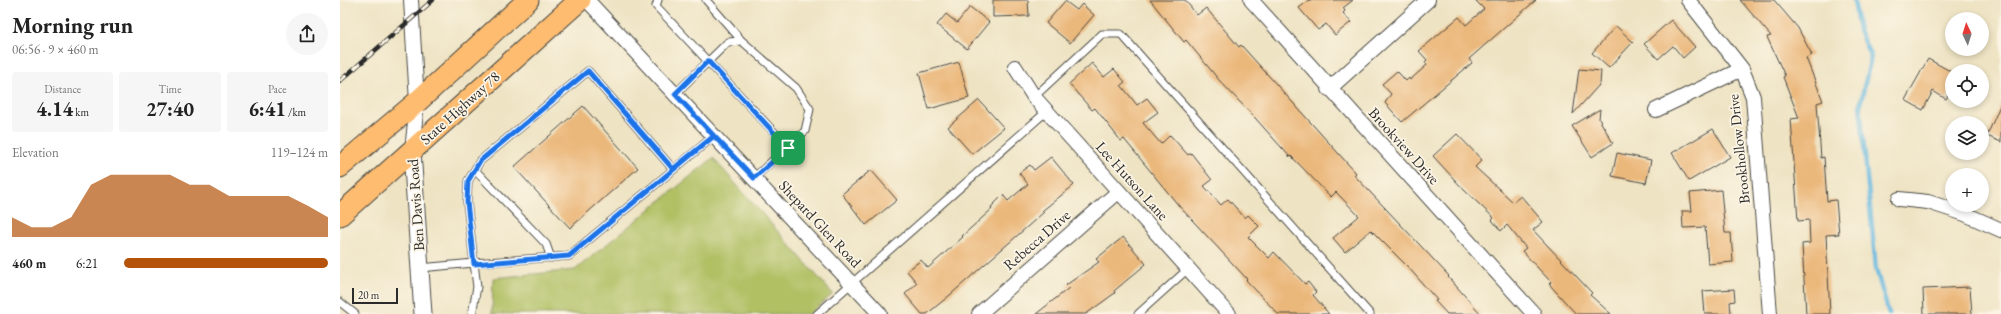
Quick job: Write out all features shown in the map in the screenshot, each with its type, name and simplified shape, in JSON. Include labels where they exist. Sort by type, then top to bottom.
[{"type":"main road","points":[[340,167],[417,102],[528,0]]},
{"type":"main road","name":"State Highway 78","points":[[340,215],[580,0]]},
{"type":"street","name":"Ben Davis Road","points":[[411,0],[417,102],[412,151],[422,314]]},
{"type":"street","name":"Shepard Glen Road","points":[[587,0],[880,314]]},
{"type":"street","points":[[1329,89],[1428,0]]},
{"type":"street","name":"Brookhollow Drive","points":[[1688,0],[1742,69],[1753,97],[1770,314]]},
{"type":"street","name":"Brookview Drive","points":[[1255,2],[1329,89],[1534,314]]},
{"type":"street","name":"Lee Hutson Lane","points":[[1015,67],[1034,97],[1229,314]]},
{"type":"street","points":[[1656,110],[1742,69]]},
{"type":"street","name":"Rebecca Drive","points":[[979,314],[1118,192]]},
{"type":"street","points":[[1899,199],[1928,202],[1965,214],[2001,230]]},
{"type":"lane","points":[[658,0],[656,6],[788,148]]},
{"type":"lane","points":[[706,0],[742,41],[796,88],[810,109],[805,131],[754,178]]},
{"type":"lane","points":[[1034,97],[1102,34],[1121,34],[1370,314]]},
{"type":"lane","points":[[675,94],[728,42],[742,41]]},
{"type":"lane","points":[[472,314],[477,286],[467,202],[468,181],[480,161],[588,71],[673,169]]},
{"type":"lane","points":[[818,314],[1047,111]]},
{"type":"lane","points":[[420,268],[569,256],[714,136]]},
{"type":"lane","points":[[475,170],[546,244],[551,258]]},
{"type":"lane","points":[[1138,314],[1189,268]]},
{"type":"lane","points":[[340,302],[355,314]]},
{"type":"green space","points":[[713,158],[833,294],[809,314],[492,314],[493,278],[575,270]]},
{"type":"building","points":[[993,0],[1028,0],[1029,16],[993,17]]},
{"type":"building","points":[[1150,0],[1185,0],[1197,15],[1206,8],[1239,47],[1241,45],[1356,173],[1354,175],[1449,276],[1448,277],[1481,314],[1447,314],[1435,301],[1437,300],[1408,267],[1371,230],[1345,252],[1333,238],[1359,216],[1336,192],[1331,197],[1291,156],[1290,157],[1219,80],[1186,40],[1184,42]]},
{"type":"building","points":[[1309,0],[1353,0],[1343,8],[1345,11],[1343,13],[1351,22],[1335,35],[1326,24],[1318,30],[1299,8]]},
{"type":"building","points":[[1475,0],[1536,0],[1469,59],[1472,63],[1402,122],[1385,103],[1391,94],[1382,84],[1397,71],[1406,81],[1409,78],[1410,80],[1427,65],[1425,62],[1427,60],[1419,51],[1459,17],[1466,25],[1484,9]]},
{"type":"building","points":[[1740,0],[1774,0],[1798,28],[1812,55],[1806,58],[1823,101],[1817,103],[1821,158],[1824,157],[1827,201],[1836,200],[1839,234],[1826,235],[1830,314],[1806,314],[1802,244],[1810,243],[1809,220],[1798,221],[1791,119],[1799,118],[1783,77],[1785,76],[1767,37],[1771,36]]},
{"type":"building","points":[[1065,1],[1077,10],[1082,4],[1094,15],[1070,43],[1046,23]]},
{"type":"building","points":[[970,7],[989,22],[967,49],[937,25],[946,14],[957,23]]},
{"type":"building","points":[[1671,20],[1695,47],[1683,58],[1673,46],[1658,59],[1644,44]]},
{"type":"building","points":[[1616,26],[1633,42],[1609,68],[1592,53]]},
{"type":"building","points":[[1928,59],[1945,68],[1945,98],[1933,91],[1923,110],[1905,100]]},
{"type":"building","points":[[959,62],[969,98],[929,109],[919,73]]},
{"type":"building","points":[[1092,63],[1104,77],[1114,69],[1125,82],[1121,85],[1137,105],[1147,98],[1158,112],[1143,123],[1161,144],[1170,135],[1188,155],[1191,153],[1212,180],[1204,186],[1221,205],[1228,199],[1245,218],[1248,215],[1259,226],[1248,237],[1269,258],[1274,252],[1305,284],[1308,282],[1316,292],[1313,295],[1329,314],[1278,314],[1179,206],[1124,139],[1121,141],[1095,108],[1092,110],[1069,84]]},
{"type":"building","points":[[1579,69],[1601,71],[1600,84],[1573,114]]},
{"type":"building","points":[[979,100],[1004,128],[972,154],[948,127]]},
{"type":"building","points":[[2001,103],[2001,142],[1989,137],[1989,131]]},
{"type":"building","points":[[583,106],[638,168],[570,228],[514,167]]},
{"type":"building","points":[[1600,109],[1599,119],[1613,143],[1592,157],[1572,126]]},
{"type":"building","points":[[1713,129],[1730,157],[1689,181],[1672,153]]},
{"type":"building","points":[[1457,134],[1482,160],[1475,167],[1513,202],[1521,196],[1543,222],[1533,230],[1592,293],[1590,295],[1611,314],[1576,314],[1549,284],[1551,282],[1522,251],[1526,248],[1507,225],[1501,231],[1492,220],[1494,218],[1464,190],[1433,156]]},
{"type":"building","points":[[1617,153],[1651,160],[1646,183],[1612,176]]},
{"type":"building","points":[[1051,157],[1074,185],[1042,211],[1044,212],[950,295],[927,314],[922,314],[905,294],[917,283],[907,271],[921,260],[928,268],[992,209],[991,207],[1003,195],[1008,201],[1028,184],[1019,173],[1030,165],[1034,170]]},
{"type":"building","points":[[871,170],[897,200],[866,225],[842,194]]},
{"type":"building","points":[[1721,190],[1725,233],[1731,233],[1733,262],[1708,264],[1705,227],[1683,228],[1682,211],[1692,211],[1690,193]]},
{"type":"building","points":[[1123,237],[1146,264],[1114,291],[1115,293],[1086,314],[1036,314],[1069,288],[1066,285],[1099,262],[1096,259]]},
{"type":"building","points":[[1970,287],[1972,314],[1924,314],[1923,289]]},
{"type":"building","points":[[1734,289],[1735,301],[1730,302],[1731,314],[1705,314],[1703,291]]},
{"type":"waterway","points":[[1854,0],[1859,31],[1871,57],[1860,105],[1876,269],[1889,314]]},
{"type":"railway","points":[[340,81],[433,0]]},
{"type":"route","points":[[788,148],[708,61],[675,94],[714,136],[569,256],[474,264],[467,202],[468,181],[480,161],[588,71],[673,169],[714,136],[754,178],[788,148]]}]
